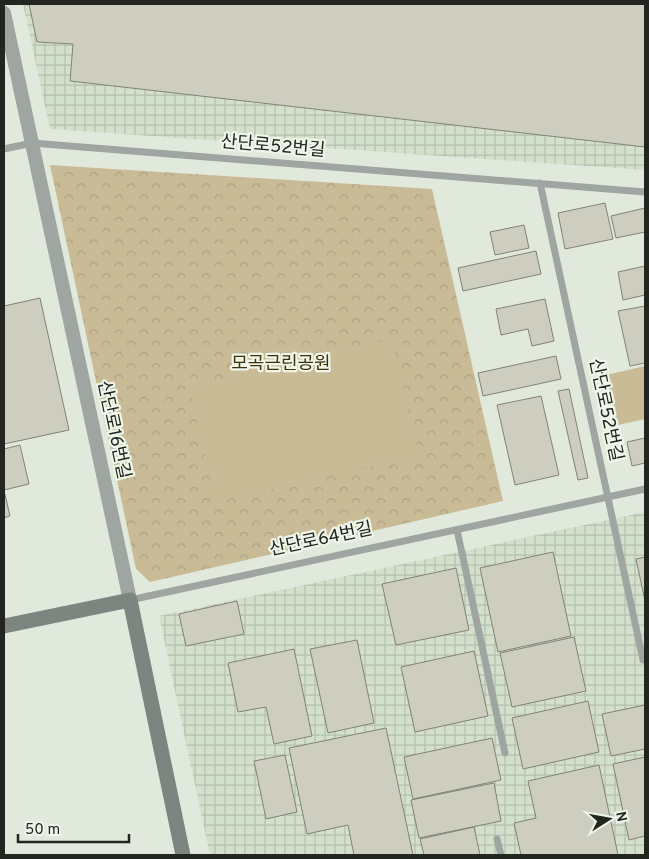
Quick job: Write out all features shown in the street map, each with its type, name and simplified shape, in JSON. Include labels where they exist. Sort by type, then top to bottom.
[{"type":"street","name":"산단로16번길","points":[[4,13],[183,855]]},
{"type":"street","name":"산단로64번길","points":[[4,626],[130,600]]},
{"type":"lane","name":"산단로52번길","points":[[4,149],[32,142],[645,192]]},
{"type":"lane","name":"산단로52번길","points":[[540,183],[643,660]]},
{"type":"lane","name":"산단로64번길","points":[[130,600],[645,489]]},
{"type":"lane","points":[[457,530],[506,753]]},
{"type":"lane","points":[[497,839],[501,855]]},
{"type":"shaded area","points":[[23,4],[645,4],[645,170],[50,129]]},
{"type":"shaded area","points":[[645,512],[645,855],[210,855],[159,616]]},
{"type":"green space","name":"모곡근린공원","points":[[50,165],[432,189],[503,501],[150,582],[136,569]]},
{"type":"green space","points":[[392,339],[419,455],[216,502],[189,387]]},
{"type":"green space","points":[[645,366],[645,419],[618,425],[606,375]]},
{"type":"building","points":[[29,4],[645,4],[645,147],[70,81],[73,44],[37,42]]},
{"type":"building","points":[[605,203],[613,239],[565,249],[558,213]]},
{"type":"building","points":[[645,208],[645,232],[616,238],[611,216]]},
{"type":"building","points":[[524,225],[529,248],[495,255],[490,232]]},
{"type":"building","points":[[536,251],[541,274],[463,291],[458,268]]},
{"type":"building","points":[[645,266],[645,295],[623,300],[618,272]]},
{"type":"building","points":[[40,298],[69,430],[4,444],[4,306]]},
{"type":"building","points":[[545,299],[554,341],[532,346],[528,329],[501,335],[496,309]]},
{"type":"building","points":[[645,306],[645,363],[630,366],[618,311]]},
{"type":"building","points":[[556,356],[561,379],[483,396],[478,373]]},
{"type":"building","points":[[569,389],[588,478],[578,480],[558,391]]},
{"type":"building","points":[[541,396],[559,475],[515,485],[497,405]]},
{"type":"building","points":[[645,438],[645,463],[632,466],[627,442]]},
{"type":"building","points":[[20,445],[29,484],[4,490],[4,449]]},
{"type":"building","points":[[4,490],[10,516],[4,518]]},
{"type":"building","points":[[553,552],[571,636],[498,652],[480,568]]},
{"type":"building","points":[[645,557],[645,601],[636,559]]},
{"type":"building","points":[[456,568],[469,630],[396,645],[382,584]]},
{"type":"building","points":[[237,601],[244,634],[186,646],[179,614]]},
{"type":"building","points":[[574,637],[586,691],[512,707],[500,653]]},
{"type":"building","points":[[357,640],[374,723],[328,733],[310,649]]},
{"type":"building","points":[[294,649],[312,736],[274,744],[266,707],[238,712],[228,663]]},
{"type":"building","points":[[474,651],[488,716],[415,732],[401,667]]},
{"type":"building","points":[[588,701],[599,752],[523,769],[512,718]]},
{"type":"building","points":[[645,705],[645,749],[611,756],[602,714]]},
{"type":"building","points":[[386,728],[413,855],[354,855],[348,825],[307,834],[289,748]]},
{"type":"building","points":[[492,738],[501,780],[413,799],[404,757]]},
{"type":"building","points":[[285,755],[297,812],[266,819],[254,761]]},
{"type":"building","points":[[645,757],[645,836],[629,840],[613,764]]},
{"type":"building","points":[[599,765],[618,855],[521,855],[514,823],[536,818],[528,781]]},
{"type":"building","points":[[494,783],[501,821],[419,838],[411,800]]},
{"type":"building","points":[[474,827],[480,855],[424,855],[420,839]]}]
